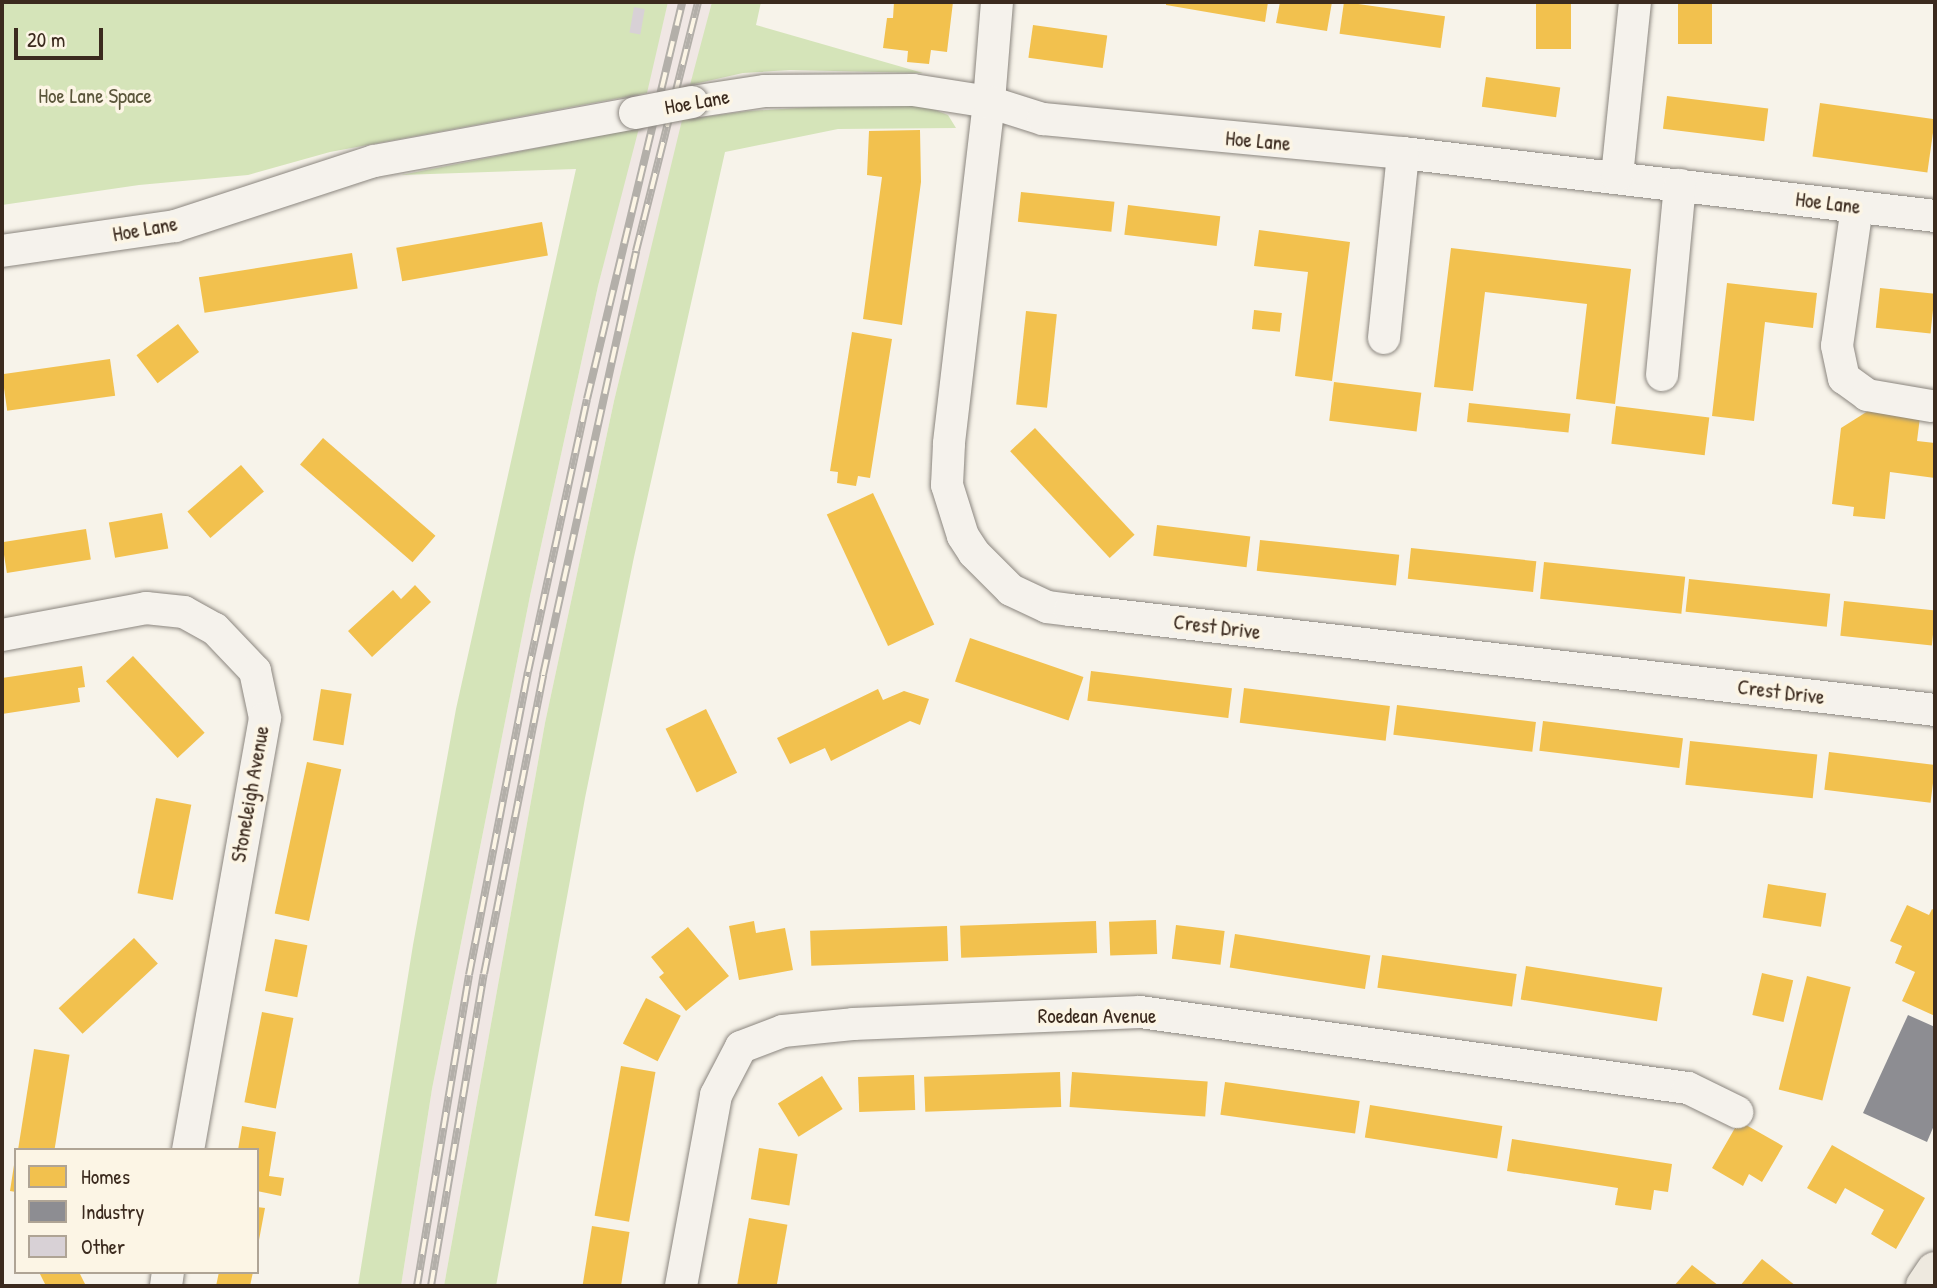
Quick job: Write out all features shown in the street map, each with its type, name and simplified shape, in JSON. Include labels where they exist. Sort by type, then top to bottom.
[{"type":"main road","points":[[1925,1286],[1935,1271]]},
{"type":"street","name":"Crest Drive","points":[[997,2],[989,102],[949,444],[947,485],[956,519],[974,553],[1011,590],[1047,607],[1070,610],[1935,710]]},
{"type":"street","points":[[1617,176],[1635,2]]},
{"type":"street","name":"Hoe Lane","points":[[2,251],[175,226],[374,161],[692,102],[765,91],[822,88],[913,90],[989,102],[1043,119],[1617,176],[1935,216]]},
{"type":"street","points":[[1384,338],[1403,153]]},
{"type":"street","points":[[1662,375],[1680,185]]},
{"type":"street","points":[[1857,207],[1837,346],[1843,378],[1867,395],[1931,406]]},
{"type":"street","name":"Stoneleigh Avenue","points":[[2,635],[146,608],[184,612],[215,629],[256,671],[265,718],[188,1148]]},
{"type":"street","name":"Roedean Avenue","points":[[681,1286],[716,1095],[741,1047],[783,1031],[853,1024],[1140,1012],[1688,1088],[1737,1112]]},
{"type":"shaded area","points":[[668,2],[712,2],[614,401],[545,723],[444,1286],[401,1286],[432,1089],[530,596],[598,286]]},
{"type":"green space","name":"Hoe Lane Space","points":[[2,2],[668,2],[647,93],[330,152],[248,175],[139,185],[2,205]]},
{"type":"green space","points":[[712,2],[761,2],[756,25],[923,73],[790,70],[743,73],[690,85]]},
{"type":"green space","points":[[829,106],[925,106],[948,115],[956,128],[838,129],[725,152],[634,557],[585,798],[496,1286],[444,1286],[545,723],[614,401],[682,120],[748,111]]},
{"type":"green space","points":[[639,128],[598,286],[530,596],[432,1089],[401,1286],[358,1286],[413,945],[456,709],[576,169],[401,175]]},
{"type":"building: Homes","points":[[894,2],[953,2],[947,52],[931,50],[929,64],[907,62],[908,51],[883,48],[887,18],[893,18]]},
{"type":"building: Homes","points":[[1166,2],[1268,2],[1265,22],[1166,5]]},
{"type":"building: Homes","points":[[1280,2],[1332,2],[1327,31],[1276,23]]},
{"type":"building: Homes","points":[[1344,2],[1445,16],[1441,48],[1340,34]]},
{"type":"building: Homes","points":[[1536,2],[1571,2],[1571,49],[1536,49]]},
{"type":"building: Homes","points":[[1678,2],[1712,2],[1712,44],[1678,44]]},
{"type":"building: Homes","points":[[1033,25],[1107,35],[1103,68],[1028,58]]},
{"type":"building: Homes","points":[[1486,77],[1560,87],[1556,117],[1482,107]]},
{"type":"building: Homes","points":[[1667,96],[1768,108],[1764,141],[1663,129]]},
{"type":"building: Homes","points":[[1820,103],[1935,119],[1927,173],[1812,156]]},
{"type":"building: Homes","points":[[920,130],[921,182],[902,325],[863,319],[882,177],[867,175],[869,131]]},
{"type":"building: Homes","points":[[1021,192],[1114,202],[1111,232],[1018,222]]},
{"type":"building: Homes","points":[[1128,205],[1220,216],[1217,246],[1124,235]]},
{"type":"building: Homes","points":[[542,222],[548,255],[402,281],[396,248]]},
{"type":"building: Homes","points":[[1259,230],[1350,242],[1332,381],[1295,376],[1308,272],[1254,266]]},
{"type":"building: Homes","points":[[1451,248],[1631,269],[1615,404],[1576,399],[1587,304],[1485,292],[1473,391],[1434,387]]},
{"type":"building: Homes","points":[[352,253],[358,289],[205,313],[199,277]]},
{"type":"building: Homes","points":[[1727,283],[1817,293],[1813,328],[1765,322],[1754,421],[1712,416]]},
{"type":"building: Homes","points":[[1880,288],[1935,294],[1931,334],[1876,328]]},
{"type":"building: Homes","points":[[1254,310],[1282,313],[1280,332],[1252,329]]},
{"type":"building: Homes","points":[[1026,311],[1057,314],[1047,408],[1016,404]]},
{"type":"building: Homes","points":[[178,324],[199,352],[158,383],[136,355]]},
{"type":"building: Homes","points":[[852,332],[892,339],[870,478],[858,476],[856,486],[837,483],[838,472],[830,471]]},
{"type":"building: Homes","points":[[110,359],[115,396],[7,411],[2,374]]},
{"type":"building: Homes","points":[[1334,382],[1421,393],[1417,431],[1329,421]]},
{"type":"building: Homes","points":[[1469,403],[1570,414],[1568,433],[1467,422]]},
{"type":"building: Homes","points":[[1616,406],[1709,417],[1705,455],[1611,444]]},
{"type":"building: Homes","points":[[1868,411],[1920,417],[1917,441],[1935,443],[1935,478],[1890,472],[1885,519],[1853,516],[1854,507],[1832,504],[1841,428]]},
{"type":"building: Homes","points":[[1035,428],[1135,535],[1110,558],[1010,451]]},
{"type":"building: Homes","points":[[323,438],[435,536],[412,562],[300,464]]},
{"type":"building: Homes","points":[[241,465],[264,491],[210,538],[187,512]]},
{"type":"building: Homes","points":[[873,493],[934,624],[888,646],[827,515]]},
{"type":"building: Homes","points":[[162,513],[168,548],[115,558],[109,522]]},
{"type":"building: Homes","points":[[1157,525],[1250,536],[1247,567],[1153,556]]},
{"type":"building: Homes","points":[[86,529],[91,560],[7,573],[2,542]]},
{"type":"building: Homes","points":[[1260,540],[1399,555],[1396,585],[1257,571]]},
{"type":"building: Homes","points":[[1411,548],[1536,561],[1533,592],[1408,579]]},
{"type":"building: Homes","points":[[1544,562],[1685,577],[1681,614],[1540,599]]},
{"type":"building: Homes","points":[[1689,579],[1830,594],[1827,627],[1686,612]]},
{"type":"building: Homes","points":[[415,585],[431,602],[372,657],[348,631],[393,590],[401,599]]},
{"type":"building: Homes","points":[[1844,601],[1935,611],[1932,645],[1840,636]]},
{"type":"building: Homes","points":[[970,638],[1083,677],[1068,721],[955,681]]},
{"type":"building: Homes","points":[[133,656],[205,733],[178,758],[106,681]]},
{"type":"building: Homes","points":[[82,666],[85,687],[78,688],[80,702],[2,714],[2,678]]},
{"type":"building: Homes","points":[[1091,671],[1232,688],[1228,718],[1087,701]]},
{"type":"building: Homes","points":[[1244,688],[1390,706],[1386,741],[1240,723]]},
{"type":"building: Homes","points":[[321,689],[352,694],[343,745],[313,740]]},
{"type":"building: Homes","points":[[878,689],[883,700],[904,691],[929,699],[920,725],[910,721],[831,761],[825,748],[790,764],[777,738]]},
{"type":"building: Homes","points":[[1397,705],[1536,722],[1532,752],[1393,735]]},
{"type":"building: Homes","points":[[706,709],[737,773],[697,793],[666,729]]},
{"type":"building: Homes","points":[[1543,721],[1683,738],[1679,768],[1539,751]]},
{"type":"building: Homes","points":[[1690,741],[1817,754],[1813,798],[1685,785]]},
{"type":"building: Homes","points":[[1829,752],[1935,765],[1931,803],[1824,790]]},
{"type":"building: Homes","points":[[307,762],[341,769],[309,921],[275,914]]},
{"type":"building: Homes","points":[[156,798],[191,805],[173,900],[137,893]]},
{"type":"building: Homes","points":[[1768,884],[1826,893],[1821,927],[1763,918]]},
{"type":"building: Homes","points":[[1907,905],[1929,915],[1932,909],[1935,911],[1935,1016],[1902,1001],[1915,972],[1895,963],[1902,946],[1890,941]]},
{"type":"building: Homes","points":[[1156,920],[1157,954],[1110,956],[1109,922]]},
{"type":"building: Homes","points":[[754,921],[756,933],[785,928],[793,970],[739,980],[729,926]]},
{"type":"building: Homes","points":[[1096,921],[1097,953],[961,958],[960,926]]},
{"type":"building: Homes","points":[[1176,925],[1225,931],[1220,965],[1172,959]]},
{"type":"building: Homes","points":[[947,926],[948,961],[811,966],[810,931]]},
{"type":"building: Homes","points":[[688,927],[729,976],[686,1011],[659,977],[664,973],[651,957]]},
{"type":"building: Homes","points":[[1235,934],[1370,955],[1365,989],[1230,968]]},
{"type":"building: Homes","points":[[134,938],[158,964],[83,1034],[59,1008]]},
{"type":"building: Homes","points":[[275,939],[307,945],[297,997],[265,991]]},
{"type":"building: Homes","points":[[1382,955],[1517,974],[1512,1007],[1377,988]]},
{"type":"building: Homes","points":[[1526,966],[1662,988],[1657,1021],[1521,1000]]},
{"type":"building: Homes","points":[[1762,973],[1793,980],[1784,1022],[1752,1015]]},
{"type":"building: Homes","points":[[1807,976],[1851,987],[1822,1100],[1779,1090]]},
{"type":"building: Homes","points":[[646,998],[681,1016],[658,1061],[623,1043]]},
{"type":"building: Homes","points":[[262,1012],[293,1018],[276,1108],[244,1102]]},
{"type":"building: Homes","points":[[34,1049],[70,1055],[55,1148],[18,1148]]},
{"type":"building: Homes","points":[[621,1066],[655,1072],[629,1222],[595,1216]]},
{"type":"building: Homes","points":[[1060,1072],[1061,1107],[925,1112],[924,1077]]},
{"type":"building: Homes","points":[[1072,1072],[1208,1081],[1205,1116],[1070,1107]]},
{"type":"building: Homes","points":[[914,1075],[915,1110],[859,1112],[858,1077]]},
{"type":"building: Homes","points":[[822,1076],[843,1109],[799,1137],[778,1104]]},
{"type":"building: Homes","points":[[1225,1082],[1360,1101],[1355,1134],[1220,1115]]},
{"type":"building: Homes","points":[[1370,1105],[1502,1126],[1497,1159],[1365,1138]]},
{"type":"building: Homes","points":[[1739,1121],[1783,1146],[1762,1182],[1749,1174],[1743,1186],[1712,1168]]},
{"type":"building: Homes","points":[[242,1126],[276,1132],[269,1176],[284,1178],[281,1196],[259,1191],[259,1148],[238,1148]]},
{"type":"building: Homes","points":[[1512,1139],[1672,1164],[1668,1192],[1654,1190],[1651,1210],[1615,1205],[1618,1188],[1507,1171]]},
{"type":"building: Homes","points":[[1832,1145],[1925,1198],[1896,1249],[1871,1234],[1884,1210],[1845,1188],[1836,1204],[1807,1188]]},
{"type":"building: Homes","points":[[759,1148],[798,1154],[789,1205],[751,1199]]},
{"type":"building: Homes","points":[[14,1165],[14,1192],[10,1191]]},
{"type":"building: Homes","points":[[259,1207],[265,1208],[259,1240]]},
{"type":"building: Homes","points":[[749,1218],[787,1225],[777,1286],[737,1286]]},
{"type":"building: Homes","points":[[592,1226],[630,1232],[621,1286],[582,1286]]},
{"type":"building: Homes","points":[[1762,1259],[1796,1286],[1740,1286]]},
{"type":"building: Homes","points":[[1692,1265],[1719,1286],[1674,1286]]},
{"type":"building: Homes","points":[[40,1274],[80,1274],[86,1286],[46,1286]]},
{"type":"building: Homes","points":[[219,1274],[253,1274],[250,1286],[216,1286]]},
{"type":"building: Industry","points":[[1908,1015],[1935,1027],[1935,1123],[1927,1142],[1863,1113]]},
{"type":"building: Other","points":[[634,7],[645,9],[640,35],[629,33]]},
{"type":"railway","points":[[417,1286],[469,975],[528,672],[587,399],[682,2]]},
{"type":"railway","points":[[431,1286],[484,974],[543,675],[636,251],[698,2]]}]
